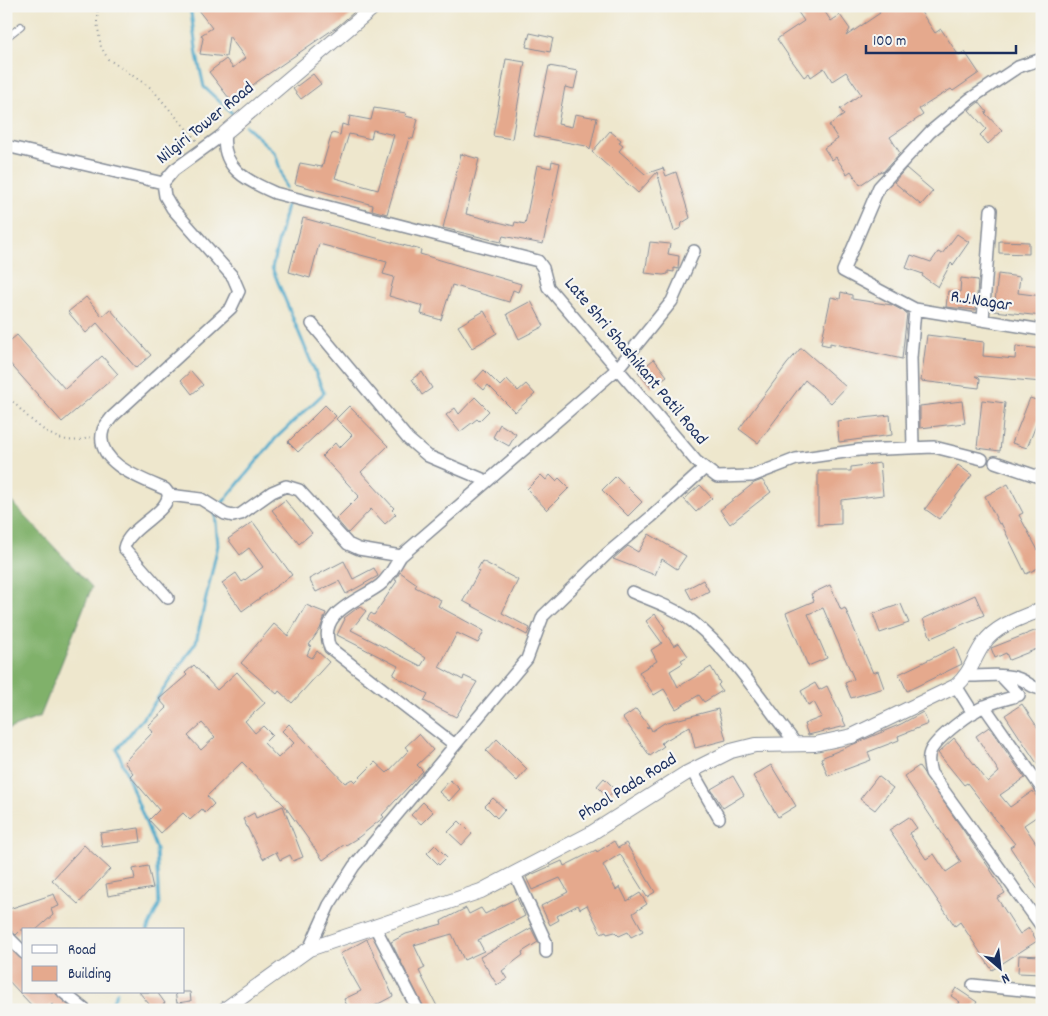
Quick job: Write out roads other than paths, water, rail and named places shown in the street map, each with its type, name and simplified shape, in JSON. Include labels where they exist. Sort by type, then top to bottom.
[{"type":"street","name":"Nilgiri Tower Road","points":[[169,495],[165,489],[127,473],[102,443],[103,430],[112,417],[231,308],[239,291],[232,276],[172,208],[165,196],[163,183],[174,170],[226,133],[375,6]]},
{"type":"street","name":"R.J.Nagar","points":[[1042,59],[1018,67],[970,99],[930,132],[879,187],[843,271],[915,309],[1042,330]]},
{"type":"street","name":"Late Shri Shashikant Patil Road","points":[[226,133],[223,148],[233,168],[254,184],[275,193],[538,261],[543,268],[548,287],[696,461],[717,477],[752,476],[796,458],[859,450],[934,447],[982,459]]},
{"type":"street","points":[[6,146],[163,183]]},
{"type":"street","points":[[982,320],[991,210]]},
{"type":"street","points":[[455,745],[330,648],[326,638],[330,623],[345,605],[382,584],[401,556],[617,369],[672,302],[694,251]]},
{"type":"street","points":[[912,448],[911,358],[915,309]]},
{"type":"street","points":[[312,324],[408,439],[428,456],[487,481]]},
{"type":"street","points":[[995,462],[1042,478]]},
{"type":"street","points":[[309,949],[329,905],[354,866],[527,659],[543,616],[608,553],[705,468]]},
{"type":"street","points":[[168,598],[124,548],[129,537],[166,503],[169,495],[201,499],[225,514],[233,516],[241,514],[272,492],[286,486],[299,490],[348,544],[359,549],[401,556]]},
{"type":"street","points":[[632,592],[672,609],[692,621],[717,644],[796,745]]},
{"type":"street","name":"Phool Pada Road","points":[[224,1010],[309,949],[481,891],[590,834],[692,771],[731,751],[755,745],[796,745],[834,741],[852,736],[956,686],[967,676],[984,643],[995,630],[1042,609]]},
{"type":"street","points":[[967,676],[1001,676],[1020,679],[1039,689]]},
{"type":"street","points":[[1001,676],[1019,695]]},
{"type":"street","points":[[956,686],[973,713]]},
{"type":"street","points":[[1039,689],[984,706],[973,713],[937,741],[930,751],[928,760],[930,773],[1042,927]]},
{"type":"street","points":[[984,706],[1042,789]]},
{"type":"street","points":[[692,771],[719,818]]},
{"type":"street","points":[[515,874],[546,942],[546,952]]},
{"type":"street","points":[[376,927],[418,1010]]},
{"type":"street","points":[[6,935],[22,951]]},
{"type":"street","points":[[973,985],[1042,992]]},
{"type":"street","points":[[65,994],[85,1010]]},
{"type":"lane","points":[[6,38],[21,26]]},
{"type":"waterway","points":[[190,6],[204,87],[232,113]]},
{"type":"waterway","points":[[246,126],[275,153],[286,188]]},
{"type":"waterway","points":[[219,507],[276,438],[324,393],[272,268],[287,205]]},
{"type":"waterway","points":[[148,928],[159,905],[156,849],[117,749],[148,712],[196,642],[218,545],[215,512]]},
{"type":"waterway","points":[[109,1010],[116,994]]}]
